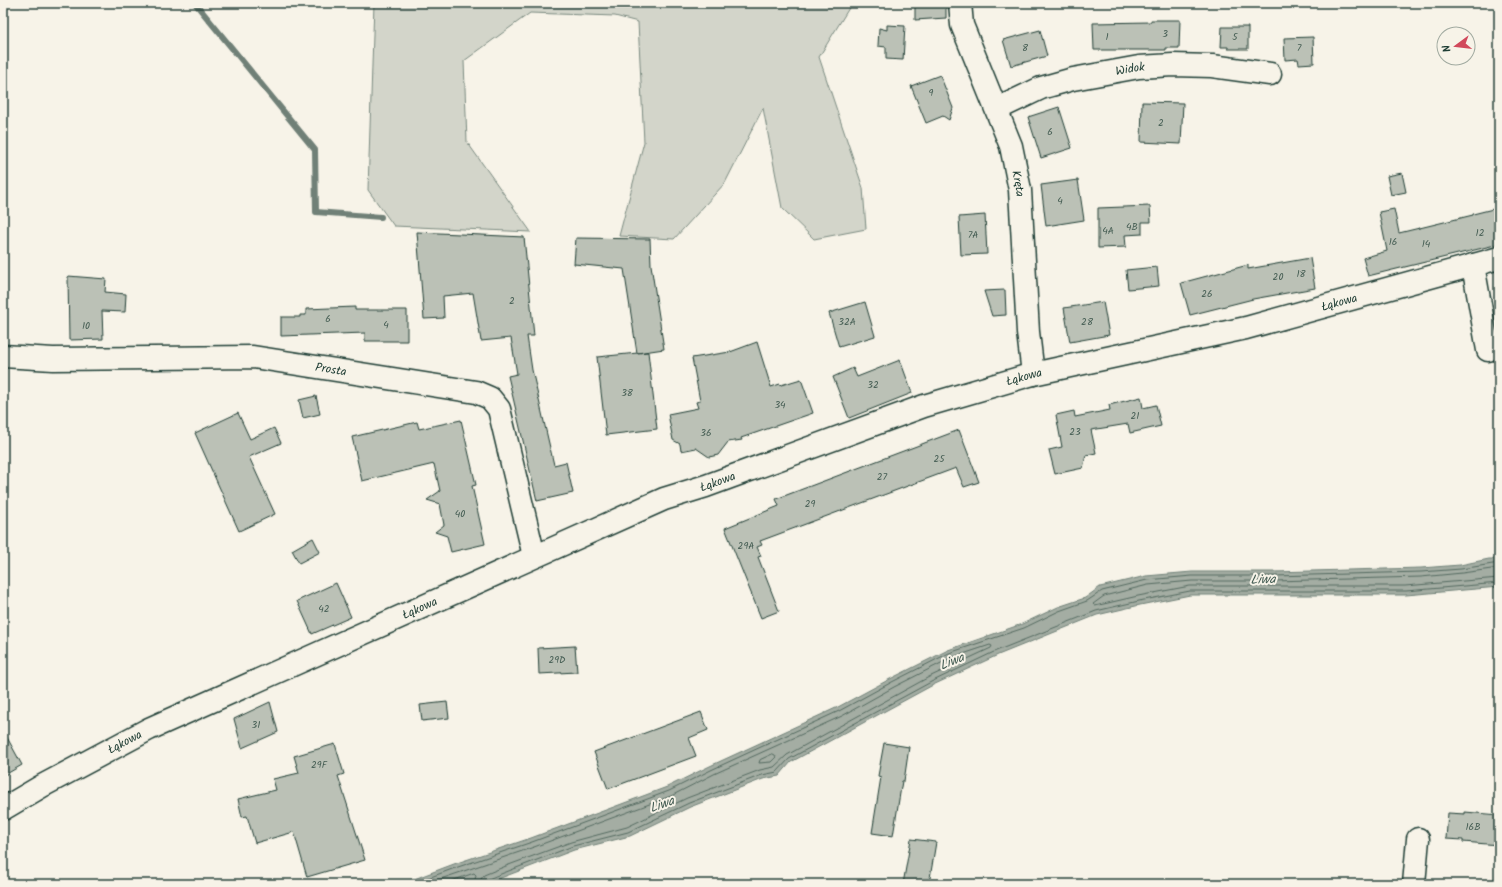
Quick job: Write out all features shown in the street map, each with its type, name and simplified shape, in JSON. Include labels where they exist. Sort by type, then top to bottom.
[{"type":"street","name":"Kręta","points":[[960,3],[962,25],[1011,146],[1020,190],[1028,332],[1034,374]]},
{"type":"street","name":"Widok","points":[[997,109],[1041,88],[1073,79],[1139,67],[1173,65],[1212,66],[1270,74]]},
{"type":"street","name":"Łąkowa","points":[[3,809],[42,786],[149,729],[664,499],[706,486],[924,406],[1034,374],[1246,328],[1499,258]]},
{"type":"street","points":[[1473,265],[1488,350]]},
{"type":"street","name":"Prosta","points":[[3,356],[53,359],[253,357],[476,392],[490,398],[499,409],[534,556]]},
{"type":"street","points":[[1414,884],[1418,839]]},
{"type":"shaded area","points":[[374,3],[852,3],[819,57],[863,188],[866,229],[814,239],[782,208],[763,108],[725,183],[674,239],[619,236],[644,142],[638,22],[615,16],[530,13],[464,61],[467,142],[531,232],[394,226],[368,190]]},
{"type":"water","name":"Liwa","points":[[1489,559],[1499,559],[1499,587],[1406,595],[1190,595],[1097,615],[998,655],[933,685],[791,762],[779,776],[763,779],[690,807],[630,836],[574,850],[485,884],[401,884],[531,838],[667,787],[838,707],[948,650],[1022,624],[1058,607],[1085,598],[1100,587],[1146,576],[1192,572],[1274,572],[1421,568],[1460,565]]},
{"type":"building","points":[[915,3],[946,3],[946,18],[915,20]]},
{"type":"building","points":[[1151,20],[1180,20],[1179,48],[1166,48],[1166,50],[1094,50],[1093,23],[1151,22]]},
{"type":"building","points":[[887,25],[905,26],[903,60],[886,59],[886,47],[878,46],[879,28],[887,30]]},
{"type":"building","points":[[1222,27],[1248,27],[1248,49],[1228,49],[1228,47],[1221,47]]},
{"type":"building","points":[[1040,30],[1047,56],[1011,66],[1003,40]]},
{"type":"building","points":[[1313,37],[1314,63],[1299,64],[1298,59],[1285,60],[1284,38]]},
{"type":"building","points":[[940,75],[953,108],[949,120],[943,116],[926,123],[911,86]]},
{"type":"building","points":[[1142,102],[1183,103],[1181,144],[1141,142]]},
{"type":"building","points":[[1059,107],[1072,148],[1041,158],[1028,117]]},
{"type":"building","points":[[1402,173],[1406,192],[1391,195],[1387,176]]},
{"type":"building","points":[[1078,180],[1084,220],[1046,226],[1041,185]]},
{"type":"building","points":[[1150,206],[1151,222],[1142,222],[1142,234],[1125,235],[1126,247],[1098,248],[1098,208]]},
{"type":"building","points":[[1497,208],[1499,216],[1499,244],[1368,276],[1363,258],[1387,251],[1379,212],[1394,209],[1399,233]]},
{"type":"building","points":[[985,215],[987,254],[961,255],[959,217]]},
{"type":"building","points":[[417,232],[524,237],[534,336],[527,336],[532,370],[554,465],[566,462],[573,493],[537,501],[508,376],[517,374],[511,338],[481,341],[473,293],[443,296],[444,318],[424,319]]},
{"type":"building","points":[[576,238],[650,239],[651,265],[664,349],[637,353],[624,269],[574,264]]},
{"type":"building","points":[[1310,258],[1315,288],[1253,299],[1190,315],[1181,283],[1248,265],[1248,269]]},
{"type":"building","points":[[1157,267],[1159,286],[1128,289],[1126,270]]},
{"type":"building","points":[[68,276],[106,279],[105,292],[126,294],[125,312],[102,311],[103,339],[69,340]]},
{"type":"building","points":[[1005,290],[1006,315],[992,316],[984,291]]},
{"type":"building","points":[[865,302],[875,336],[839,347],[829,313]]},
{"type":"building","points":[[1103,302],[1109,335],[1070,342],[1064,308]]},
{"type":"building","points":[[355,307],[355,310],[407,310],[407,341],[365,341],[365,333],[281,336],[281,317],[300,317],[300,315],[306,315],[306,309]]},
{"type":"building","points":[[757,342],[771,387],[801,379],[813,413],[741,438],[742,440],[728,442],[718,455],[709,457],[696,448],[681,451],[680,444],[673,440],[668,414],[698,408],[696,402],[700,401],[692,358],[730,352]]},
{"type":"building","points":[[648,352],[657,429],[606,435],[597,357]]},
{"type":"building","points":[[900,360],[912,393],[849,418],[833,377],[853,368],[857,377]]},
{"type":"building","points":[[316,396],[320,414],[303,418],[299,400]]},
{"type":"building","points":[[1141,397],[1143,408],[1156,405],[1161,426],[1130,433],[1128,424],[1091,430],[1096,453],[1086,455],[1083,468],[1055,474],[1049,450],[1062,447],[1056,415],[1074,411],[1075,417],[1110,410],[1109,405]]},
{"type":"building","points":[[238,413],[250,439],[274,428],[281,443],[249,457],[275,514],[239,531],[195,433]]},
{"type":"building","points":[[461,420],[476,485],[472,486],[485,544],[451,552],[447,536],[435,532],[444,525],[440,504],[427,500],[440,491],[434,464],[362,481],[352,437],[417,422],[419,429]]},
{"type":"building","points":[[959,430],[979,482],[964,487],[956,468],[760,541],[762,545],[757,547],[761,556],[758,557],[779,611],[761,618],[725,528],[779,506],[776,499]]},
{"type":"building","points":[[313,538],[320,552],[299,563],[292,550]]},
{"type":"building","points":[[336,583],[351,617],[312,634],[297,601]]},
{"type":"building","points":[[575,646],[577,672],[539,674],[538,648]]},
{"type":"building","points":[[270,702],[278,732],[242,748],[234,719]]},
{"type":"building","points":[[447,702],[449,718],[422,721],[420,705]]},
{"type":"building","points":[[701,712],[708,730],[689,738],[696,756],[608,789],[594,752]]},
{"type":"building","points":[[3,730],[22,765],[3,776]]},
{"type":"building","points":[[884,743],[909,747],[893,836],[872,833],[881,777],[878,776]]},
{"type":"building","points":[[335,744],[344,774],[338,776],[365,860],[307,877],[294,832],[255,843],[247,816],[242,817],[238,799],[276,790],[273,779],[299,773],[294,756]]},
{"type":"building","points":[[1465,812],[1499,815],[1499,845],[1446,839],[1448,813],[1465,814]]},
{"type":"building","points":[[911,839],[936,842],[929,884],[903,884]]},
{"type":"waterway","points":[[195,3],[315,150],[316,212],[381,217]]}]
